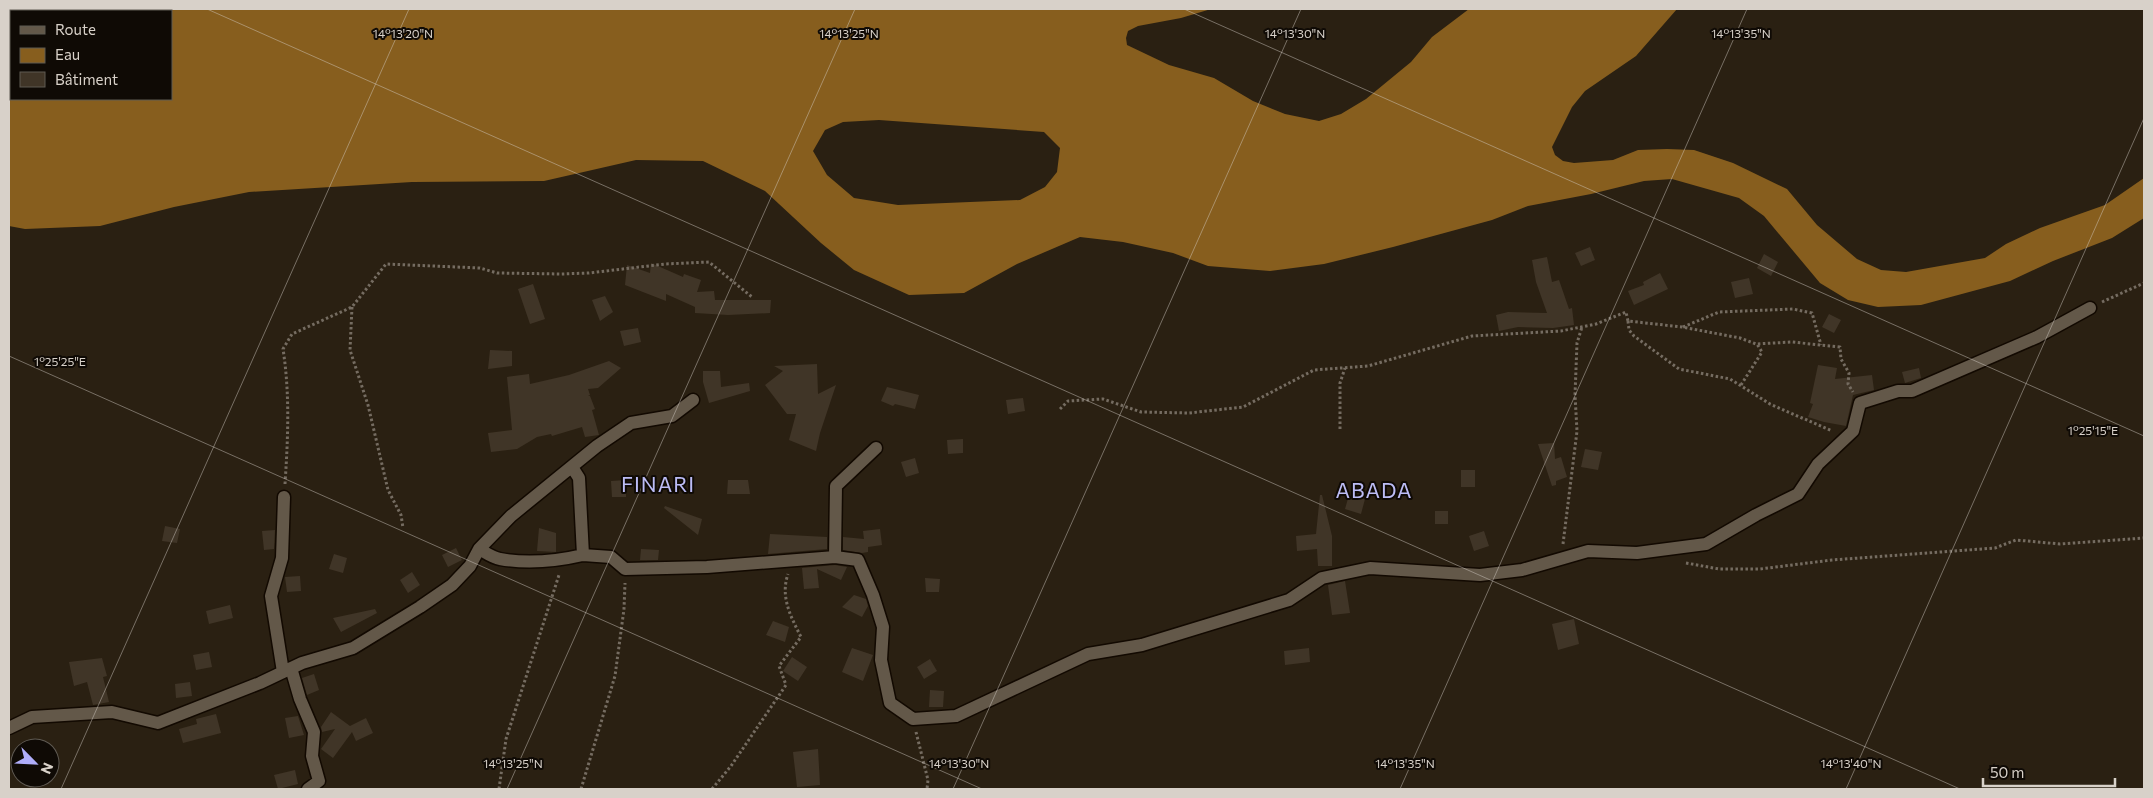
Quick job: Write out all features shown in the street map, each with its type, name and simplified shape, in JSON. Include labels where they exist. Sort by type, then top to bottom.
[{"type":"street","points":[[479,549],[499,559],[536,561],[563,560],[583,555],[611,557],[625,569],[707,567],[792,562],[835,557],[858,560],[873,595],[883,627],[881,660],[890,703],[913,719],[956,716],[1088,654],[1142,645],[1289,600],[1322,578],[1370,568],[1480,575],[1522,570],[1588,551],[1637,553],[1706,544],[1756,515],[1798,494],[1818,464],[1853,431],[1860,404],[1898,391],[1912,391],[2037,337],[2090,308]]},
{"type":"street","points":[[9,728],[32,718],[112,712],[158,723],[260,683],[287,670],[352,648],[388,628],[452,584],[470,566],[479,549],[512,516],[572,466],[631,423],[672,416],[693,400]]},
{"type":"street","points":[[835,557],[836,486],[876,448]]},
{"type":"street","points":[[572,466],[579,478],[583,555]]},
{"type":"street","points":[[284,497],[282,558],[271,596],[287,670],[314,732],[312,756],[319,781],[308,789]]},
{"type":"path","points":[[284,497],[289,422],[283,349],[292,334],[352,308],[386,264],[480,268],[497,273],[570,274],[710,262],[752,297]]},
{"type":"path","points":[[2090,308],[2144,283]]},
{"type":"path","points":[[352,308],[350,350],[368,405],[388,490],[401,515],[404,528]]},
{"type":"path","points":[[1682,327],[1719,312],[1793,309],[1812,313],[1821,345]]},
{"type":"path","points":[[1060,409],[1068,401],[1103,399],[1141,412],[1190,413],[1243,407],[1314,370],[1368,366],[1472,336],[1561,331],[1604,322],[1626,312],[1629,330],[1634,336],[1679,368],[1730,379],[1770,404],[1825,429],[1848,436]]},
{"type":"path","points":[[1628,321],[1682,327],[1740,338],[1756,344],[1792,342],[1840,347],[1841,359],[1849,373],[1848,384],[1860,404]]},
{"type":"path","points":[[1561,559],[1577,431],[1575,395],[1577,343],[1582,327]]},
{"type":"path","points":[[1741,385],[1762,352],[1756,344]]},
{"type":"path","points":[[1340,429],[1340,383],[1345,368]]},
{"type":"path","points":[[1682,562],[1719,569],[1760,569],[1832,560],[1995,548],[2016,540],[2060,544],[2144,538]]},
{"type":"path","points":[[499,789],[506,739],[563,560]]},
{"type":"path","points":[[712,789],[731,766],[786,685],[779,666],[800,637],[789,613],[784,586],[792,562]]},
{"type":"path","points":[[581,789],[615,676],[624,609],[625,569]]},
{"type":"path","points":[[913,719],[928,780],[927,789]]},
{"type":"water","points":[[9,9],[1211,9],[1181,18],[1138,26],[1128,31],[1127,45],[1169,65],[1214,78],[1253,101],[1285,114],[1319,121],[1341,114],[1366,99],[1411,62],[1432,37],[1469,9],[1677,9],[1636,56],[1585,91],[1572,107],[1552,147],[1555,155],[1563,161],[1574,163],[1613,160],[1638,150],[1694,150],[1733,163],[1787,189],[1817,225],[1857,259],[1881,270],[1906,272],[1985,258],[2006,244],[2040,228],[2105,205],[2144,178],[2144,218],[2112,238],[2053,261],[2010,281],[1921,305],[1878,307],[1848,300],[1820,283],[1764,216],[1739,198],[1672,179],[1644,181],[1591,194],[1528,206],[1492,220],[1324,264],[1270,271],[1208,266],[1173,253],[1123,242],[1080,237],[1017,264],[964,293],[909,295],[854,270],[821,243],[765,191],[703,161],[636,160],[544,181],[412,182],[249,192],[174,207],[100,226],[25,229],[9,226]],"holes":[[[879,120],[1044,132],[1060,148],[1057,172],[1045,187],[1020,200],[898,205],[854,198],[827,175],[813,151],[825,130],[843,122]]]},
{"type":"building","points":[[1590,247],[1595,260],[1581,266],[1575,253]]},
{"type":"building","points":[[1764,254],[1778,262],[1771,276],[1757,268]]},
{"type":"building","points":[[1547,257],[1552,282],[1559,280],[1569,309],[1572,308],[1574,325],[1553,328],[1518,327],[1499,331],[1496,315],[1508,312],[1547,313],[1536,282],[1532,260]]},
{"type":"building","points":[[651,263],[683,277],[684,274],[701,280],[697,292],[714,291],[715,300],[771,300],[770,313],[728,315],[695,313],[695,307],[666,294],[666,301],[625,285],[627,265],[650,273]]},
{"type":"building","points":[[1660,273],[1668,289],[1634,305],[1628,291],[1644,285],[1643,282]]},
{"type":"building","points":[[1749,278],[1753,294],[1735,298],[1731,282]]},
{"type":"building","points":[[533,284],[545,319],[530,324],[518,289]]},
{"type":"building","points":[[605,296],[613,312],[600,321],[592,300]]},
{"type":"building","points":[[1829,314],[1841,320],[1834,333],[1822,327]]},
{"type":"building","points":[[638,328],[641,342],[624,346],[620,331]]},
{"type":"building","points":[[490,350],[512,351],[512,366],[488,369]]},
{"type":"building","points":[[609,361],[621,368],[598,388],[588,389],[590,395],[588,396],[590,396],[595,409],[592,410],[599,435],[585,437],[582,427],[552,436],[551,434],[537,437],[517,449],[491,452],[488,433],[512,430],[507,377],[529,374],[530,384],[569,375]]},
{"type":"building","points":[[817,364],[818,394],[836,385],[816,451],[789,440],[796,414],[787,414],[765,385],[783,371],[774,366]]},
{"type":"building","points":[[1818,365],[1837,368],[1835,379],[1872,375],[1874,390],[1853,395],[1846,426],[1808,417],[1813,404],[1810,403]]},
{"type":"building","points":[[1919,368],[1921,378],[1905,383],[1902,372]]},
{"type":"building","points":[[703,371],[720,371],[721,387],[749,383],[750,391],[709,403],[703,382]]},
{"type":"building","points":[[887,387],[919,395],[915,409],[895,404],[893,406],[881,401]]},
{"type":"building","points":[[1023,398],[1025,411],[1008,414],[1006,400]]},
{"type":"building","points":[[963,439],[963,453],[948,454],[947,440]]},
{"type":"building","points":[[1554,443],[1555,459],[1561,457],[1567,477],[1556,481],[1556,485],[1552,486],[1538,444]]},
{"type":"building","points":[[1585,449],[1602,452],[1598,470],[1581,467]]},
{"type":"building","points":[[915,458],[919,473],[906,477],[901,462]]},
{"type":"building","points":[[1461,470],[1475,470],[1475,487],[1461,487]]},
{"type":"building","points":[[626,480],[626,497],[612,497],[611,481]]},
{"type":"building","points":[[728,480],[748,480],[750,494],[727,494]]},
{"type":"building","points":[[1320,495],[1322,495],[1332,536],[1332,566],[1318,566],[1317,549],[1297,551],[1296,536],[1316,534]]},
{"type":"building","points":[[1349,495],[1365,499],[1361,514],[1345,509]]},
{"type":"building","points":[[665,506],[702,519],[698,535],[664,508]]},
{"type":"building","points":[[1435,511],[1448,511],[1448,524],[1435,524]]},
{"type":"building","points":[[165,526],[180,529],[177,543],[162,541]]},
{"type":"building","points":[[539,528],[556,533],[556,552],[537,551]]},
{"type":"building","points":[[880,529],[882,545],[868,547],[868,552],[862,553],[843,550],[843,537],[864,539],[863,531]]},
{"type":"building","points":[[275,530],[274,549],[264,550],[262,531]]},
{"type":"building","points":[[1484,531],[1489,546],[1474,551],[1469,536]]},
{"type":"building","points":[[770,534],[827,537],[827,549],[768,554]]},
{"type":"building","points":[[456,548],[462,560],[448,567],[442,555]]},
{"type":"building","points":[[641,549],[659,550],[658,560],[640,560]]},
{"type":"building","points":[[334,554],[347,558],[343,573],[329,569]]},
{"type":"building","points":[[835,565],[847,567],[841,580],[817,569],[819,588],[804,589],[802,568]]},
{"type":"building","points":[[412,572],[420,585],[408,593],[400,580]]},
{"type":"building","points":[[300,576],[301,591],[287,592],[285,577]]},
{"type":"building","points":[[925,578],[940,579],[939,592],[926,592]]},
{"type":"building","points":[[1345,581],[1350,613],[1332,615],[1328,585]]},
{"type":"building","points":[[854,595],[866,599],[868,606],[862,617],[842,607]]},
{"type":"building","points":[[230,605],[233,618],[209,624],[206,611]]},
{"type":"building","points":[[375,609],[377,613],[341,632],[333,618]]},
{"type":"building","points":[[1574,619],[1579,644],[1558,650],[1552,624]]},
{"type":"building","points":[[773,621],[789,627],[785,642],[766,635]]},
{"type":"building","points":[[852,648],[873,655],[863,681],[842,672]]},
{"type":"building","points":[[1309,648],[1310,662],[1285,665],[1284,651]]},
{"type":"building","points":[[209,652],[212,667],[196,670],[193,655]]},
{"type":"building","points":[[792,657],[807,667],[798,681],[783,671]]},
{"type":"building","points":[[102,658],[107,676],[103,677],[109,702],[93,705],[87,682],[74,686],[69,662]]},
{"type":"building","points":[[930,659],[937,671],[924,679],[917,667]]},
{"type":"building","points":[[314,674],[319,690],[307,695],[302,678]]},
{"type":"building","points":[[190,682],[192,696],[176,698],[175,684]]},
{"type":"building","points":[[930,690],[944,691],[943,707],[929,707]]},
{"type":"building","points":[[331,712],[350,726],[366,718],[373,733],[356,741],[352,732],[333,758],[321,749],[335,729],[322,732],[321,727]]},
{"type":"building","points":[[216,714],[221,733],[183,743],[179,729],[197,724],[196,719]]},
{"type":"building","points":[[298,716],[304,735],[289,738],[285,718]]},
{"type":"building","points":[[818,749],[820,785],[797,787],[793,752]]},
{"type":"building","points":[[295,770],[298,784],[278,789],[274,775]]},
{"type":"district","name":"FINARI","points":[[658,485]]},
{"type":"district","name":"ABADA","points":[[1374,491]]}]
